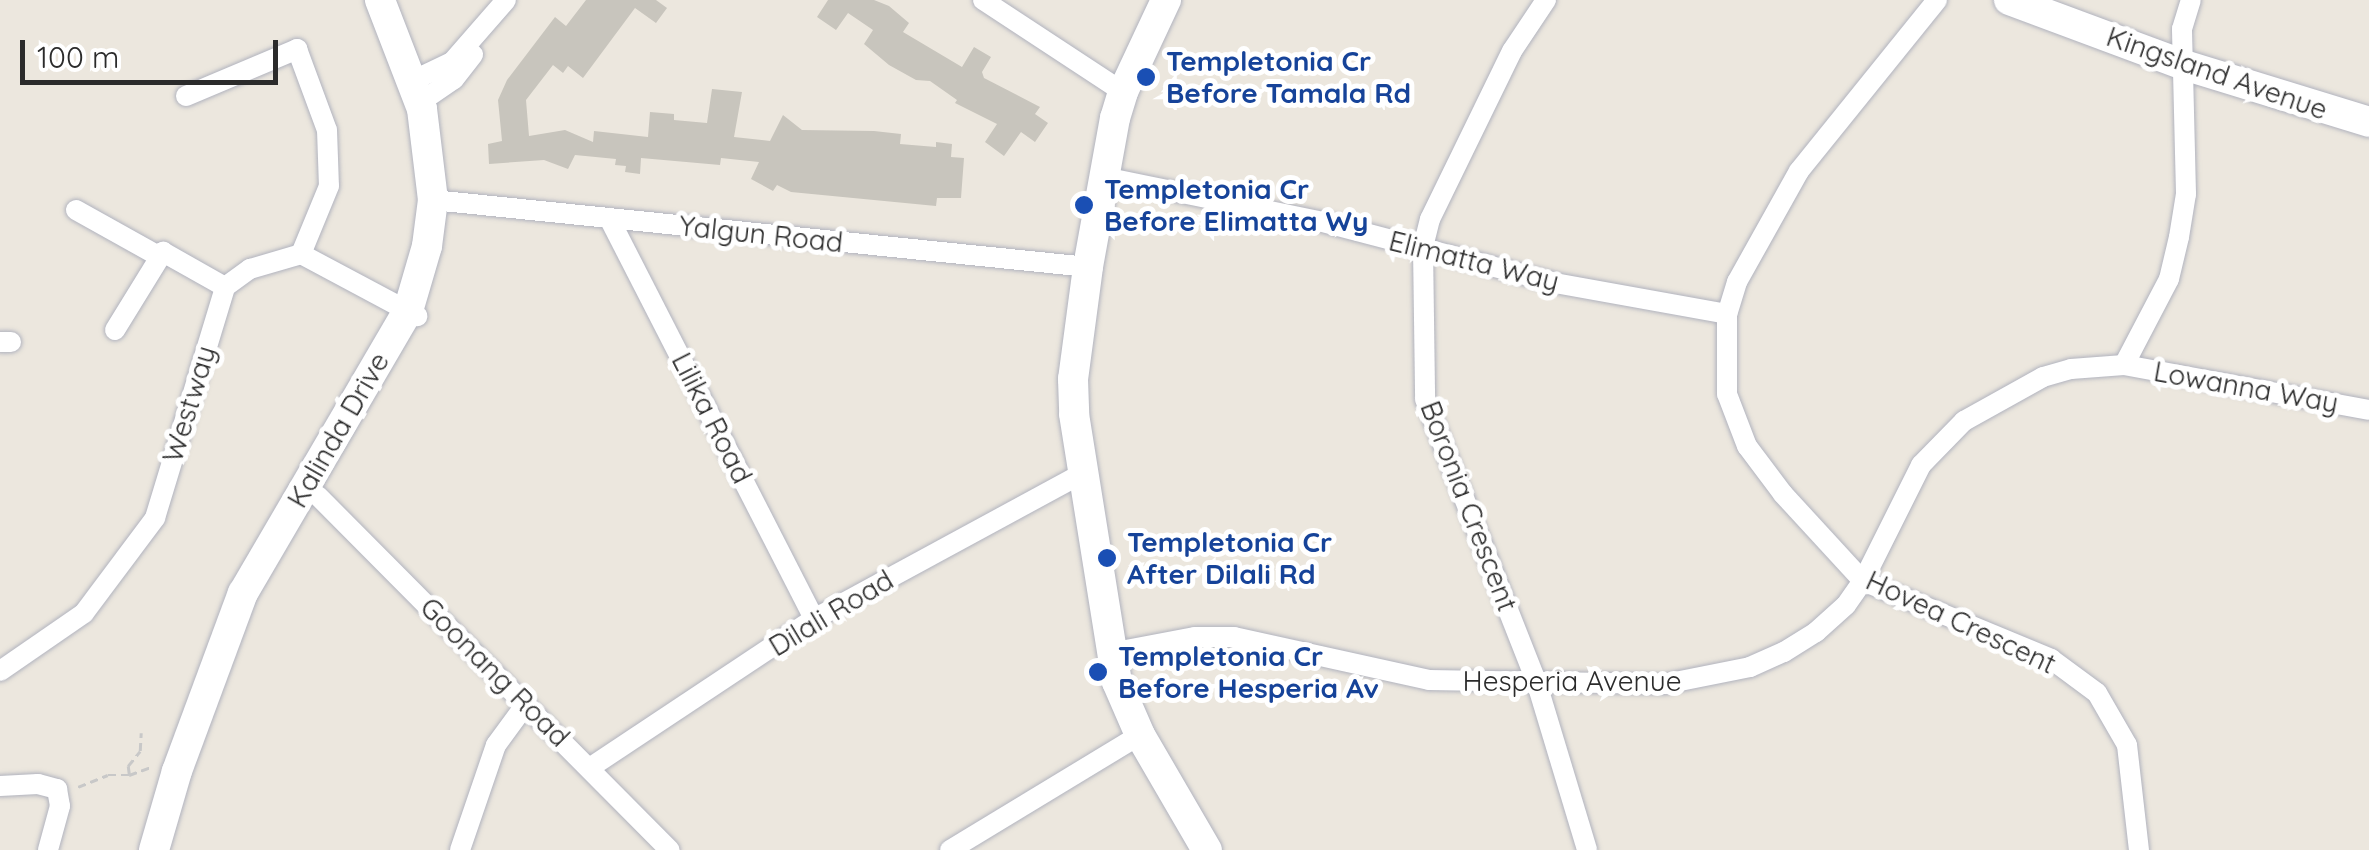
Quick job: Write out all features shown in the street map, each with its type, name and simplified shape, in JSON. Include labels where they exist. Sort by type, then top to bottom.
[{"type":"street","name":"Kalinda Drive","points":[[170,850],[237,648],[413,314],[440,201],[444,133],[380,0]]},
{"type":"street","name":"Kalinda Drive","points":[[401,0],[424,88]]},
{"type":"street","points":[[424,88],[477,38],[506,0]]},
{"type":"street","points":[[983,0],[1123,92]]},
{"type":"street","points":[[1166,0],[1123,92],[1088,267],[1073,379],[1080,474],[1110,653],[1140,736],[1206,850]]},
{"type":"street","name":"Boronia Crescent","points":[[1546,0],[1512,51],[1430,219],[1423,247],[1425,399],[1538,684],[1587,850]]},
{"type":"street","name":"Hovea Crescent","points":[[1937,0],[1799,171],[1737,282],[1727,314],[1726,394],[1746,446],[1783,494],[1864,581],[2051,659],[2097,693],[2127,745],[2140,850]]},
{"type":"street","name":"Kingsland Avenue","points":[[2009,0],[2184,65],[2369,122]]},
{"type":"street","points":[[2124,365],[2169,279],[2179,237],[2186,194],[2182,29],[2191,0]]},
{"type":"street","points":[[186,96],[296,49],[326,130],[330,186],[301,254]]},
{"type":"street","name":"Elimatta Way","points":[[1104,178],[1423,247],[1555,283],[1727,314]]},
{"type":"street","name":"Yalgun Road","points":[[440,201],[1088,267]]},
{"type":"street","points":[[76,210],[160,257]]},
{"type":"street","name":"Lilika Road","points":[[609,218],[814,619]]},
{"type":"street","points":[[115,330],[162,252],[225,288],[250,269],[301,254],[413,314]]},
{"type":"street","name":"Westway","points":[[0,671],[84,613],[155,518],[225,288]]},
{"type":"street","name":"Kalinda Drive","points":[[154,850],[176,771],[243,593],[413,314]]},
{"type":"street","name":"Lowanna Way","points":[[2124,365],[2369,410]]},
{"type":"street","name":"Hesperia Avenue","points":[[1110,653],[1195,637],[1234,637],[1429,680],[1538,684],[1666,684],[1750,668],[1816,632],[1864,581],[1921,465],[1964,420],[2043,377],[2071,369],[2124,365]]},
{"type":"street","name":"Dilali Road","points":[[591,768],[814,619],[1080,474]]},
{"type":"street","name":"Goonang Road","points":[[318,496],[670,850]]},
{"type":"street","points":[[460,850],[496,745],[526,704]]},
{"type":"street","points":[[950,850],[1140,736]]},
{"type":"street","points":[[0,786],[38,784],[57,790],[60,806],[48,850]]},
{"type":"path","points":[[129,775],[128,766],[142,742],[140,734]]},
{"type":"path","points":[[57,790],[154,766],[176,771]]},
{"type":"building","points":[[586,0],[656,0],[667,8],[656,23],[635,8],[583,78],[568,66],[563,73],[553,65],[526,100],[529,136],[565,130],[593,142],[594,131],[648,137],[650,112],[674,114],[674,120],[707,123],[712,89],[742,92],[734,137],[770,141],[783,115],[802,130],[874,131],[901,134],[900,144],[952,144],[951,157],[964,158],[961,198],[937,198],[936,206],[791,192],[777,185],[773,191],[751,179],[759,162],[721,158],[720,165],[641,158],[640,174],[625,172],[626,166],[615,165],[616,159],[575,155],[568,169],[544,160],[489,164],[488,144],[502,141],[498,100],[507,80],[555,17],[566,26]]},
{"type":"building","points":[[828,0],[874,0],[889,6],[909,23],[903,32],[962,67],[974,47],[991,57],[982,72],[984,78],[1040,107],[1035,114],[1048,123],[1035,142],[1021,132],[1004,156],[985,142],[997,124],[955,103],[957,100],[930,81],[916,80],[889,65],[864,44],[873,30],[848,13],[836,30],[817,17]]},
{"type":"place","name":"Templetonia Cr Before Tamala Rd","points":[[1146,77]]},
{"type":"place","name":"Templetonia Cr Before Elimatta Wy","points":[[1084,205]]},
{"type":"place","name":"Templetonia Cr After Dilali Rd","points":[[1107,558]]},
{"type":"place","name":"Templetonia Cr Before Hesperia Av","points":[[1098,672]]}]
